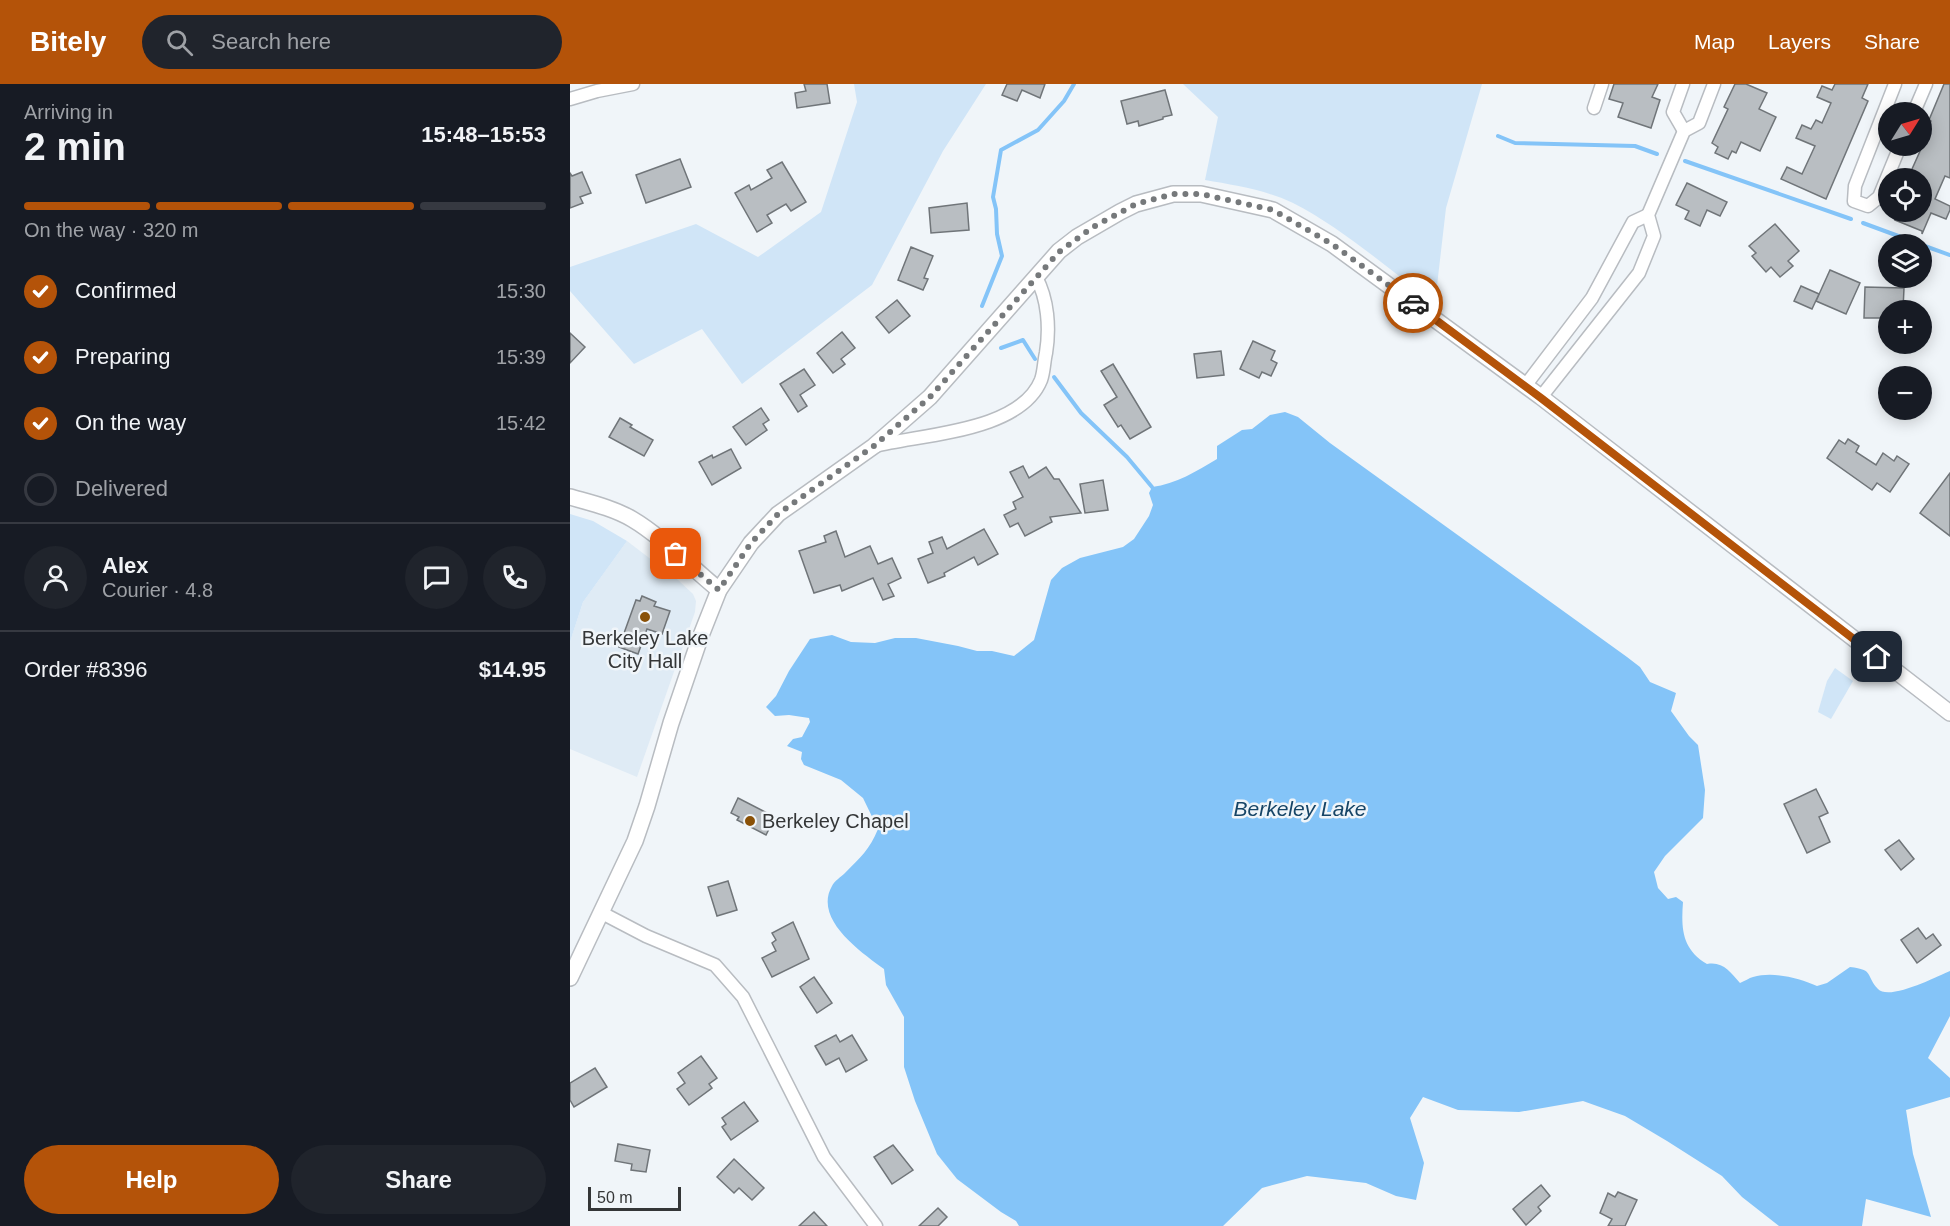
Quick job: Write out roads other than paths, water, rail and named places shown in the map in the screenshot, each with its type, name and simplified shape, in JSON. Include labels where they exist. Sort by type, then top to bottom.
[{"type":"street","points":[[570,99],[633,84]]},
{"type":"street","points":[[1594,108],[1602,84]]},
{"type":"street","points":[[1683,84],[1673,112],[1684,131]]},
{"type":"street","points":[[1541,398],[1639,273],[1654,236],[1648,215],[1684,131],[1699,123],[1714,84]]},
{"type":"street","points":[[1888,102],[1895,84]]},
{"type":"street","points":[[1918,102],[1926,84]]},
{"type":"street","points":[[1878,127],[1855,186],[1854,201],[1868,206],[1879,197],[1896,156]]},
{"type":"street","points":[[570,978],[635,841],[670,723],[719,590],[751,543],[778,514],[874,446],[930,397],[1052,258],[1077,237],[1136,204],[1173,194],[1201,194],[1226,198],[1273,210],[1332,244],[1541,398],[1950,713]]},
{"type":"street","points":[[1525,386],[1594,295],[1633,222],[1648,215]]},
{"type":"street","points":[[874,446],[995,420],[1028,400],[1041,381],[1049,335],[1042,289],[1036,277]]},
{"type":"street","points":[[1594,295],[1612,308]]},
{"type":"street","points":[[570,497],[601,506],[631,519],[660,540],[719,590]]},
{"type":"street","points":[[602,913],[646,936],[715,965],[743,997],[824,1157],[876,1226]]},
{"type":"water","name":"Berkeley Lake","points":[[1285,412],[1298,417],[1330,443],[1627,657],[1640,667],[1650,682],[1676,693],[1671,711],[1698,745],[1705,790],[1703,818],[1665,856],[1654,872],[1658,888],[1668,899],[1676,897],[1683,902],[1682,921],[1685,938],[1692,952],[1699,958],[1707,964],[1722,966],[1740,983],[1761,975],[1777,975],[1802,980],[1817,986],[1827,983],[1850,967],[1858,968],[1866,972],[1878,989],[1884,992],[1913,987],[1950,971],[1950,1016],[1928,1058],[1950,1078],[1950,1097],[1906,1110],[1913,1154],[1931,1217],[1866,1199],[1862,1226],[1779,1226],[1742,1197],[1722,1176],[1625,1116],[1583,1101],[1519,1112],[1458,1110],[1423,1097],[1410,1118],[1424,1163],[1416,1200],[1396,1196],[1366,1183],[1307,1176],[1262,1188],[1223,1226],[1019,1226],[1016,1221],[957,1179],[937,1154],[915,1101],[904,1067],[904,1017],[886,985],[884,969],[842,934],[829,910],[828,898],[833,884],[864,853],[878,829],[863,798],[841,780],[804,765],[801,759],[802,752],[787,746],[793,739],[802,737],[810,722],[809,718],[789,715],[775,716],[766,707],[776,696],[810,639],[832,635],[851,642],[875,643],[895,638],[916,638],[1014,656],[1034,640],[1051,580],[1062,568],[1080,558],[1123,547],[1134,539],[1149,516],[1153,505],[1149,493],[1152,487],[1178,480],[1202,468],[1217,459],[1217,446],[1242,430],[1252,429],[1270,415]]},
{"type":"waterway","points":[[982,306],[1002,256],[993,197],[1001,150],[1038,130],[1064,101],[1074,84]]},
{"type":"waterway","points":[[1498,136],[1515,143],[1635,146],[1657,154]]},
{"type":"waterway","points":[[1685,161],[1851,219]]},
{"type":"waterway","points":[[1863,223],[1893,234]]},
{"type":"waterway","points":[[1932,249],[1950,255]]},
{"type":"waterway","points":[[1001,348],[1023,340],[1035,359]]},
{"type":"waterway","points":[[1054,377],[1081,413],[1127,457],[1152,487]]},
{"type":"place","name":"Berkeley Lake City Hall","points":[[645,617]]},
{"type":"place","name":"Berkeley Chapel","points":[[750,821]]}]
